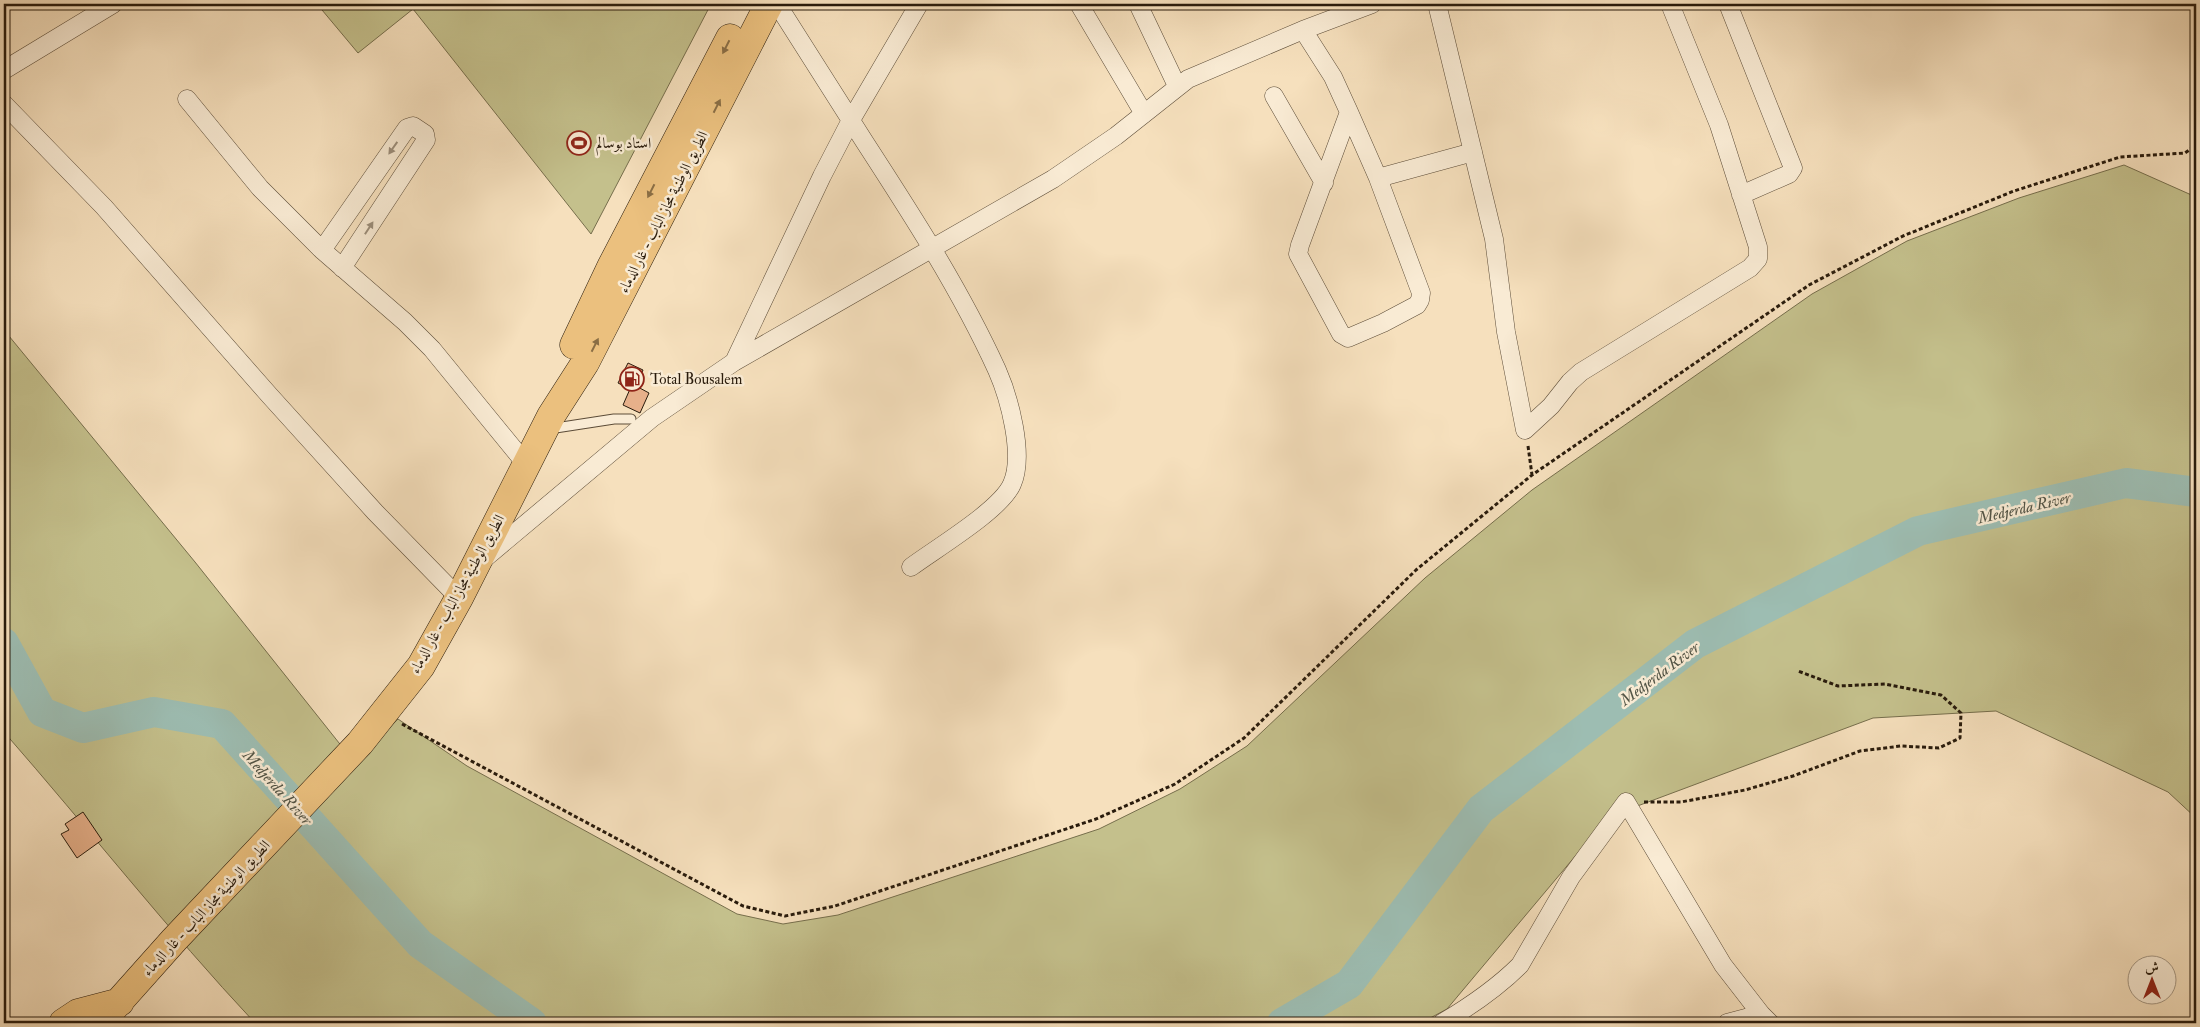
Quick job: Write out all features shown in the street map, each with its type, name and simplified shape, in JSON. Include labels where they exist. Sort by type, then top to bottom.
[{"type":"main road","name":"الطريق الوطنية مجاز الباب - غار الدماء","points":[[640,235],[748,4]]},
{"type":"main road","name":"الطريق الوطنية مجاز الباب - غار الدماء","points":[[100,1023],[174,940],[360,743],[421,666],[459,598],[547,423],[570,355],[640,235],[769,4]]},
{"type":"main road","points":[[62,1023],[78,1013],[120,1002]]},
{"type":"street","points":[[4,70],[113,4]]},
{"type":"street","points":[[777,4],[933,247],[997,371],[1008,402],[1016,444],[1017,467],[1012,485],[1002,499],[911,567]]},
{"type":"street","points":[[734,362],[806,209],[851,120],[919,4]]},
{"type":"street","points":[[1079,4],[1144,114]]},
{"type":"street","points":[[1138,4],[1177,86]]},
{"type":"street","points":[[475,566],[652,418],[734,362],[1053,179],[1144,114],[1177,86],[1303,30],[1372,4]]},
{"type":"street","points":[[1437,4],[1494,239],[1506,332],[1525,430]]},
{"type":"street","points":[[1525,430],[1551,406],[1570,382],[1581,372],[1750,268],[1758,259],[1758,247],[1719,125],[1670,4]]},
{"type":"street","points":[[1728,4],[1793,168],[1789,174],[1741,195]]},
{"type":"street","points":[[1303,30],[1333,77],[1349,112],[1378,178],[1420,287],[1420,300],[1417,305],[1383,323],[1348,338],[1341,334],[1298,254],[1349,112]]},
{"type":"street","points":[[1274,96],[1324,183]]},
{"type":"street","points":[[187,99],[260,188],[322,250],[405,322],[432,349],[526,464]]},
{"type":"street","points":[[4,104],[104,207],[375,512],[459,598]]},
{"type":"street","points":[[322,250],[407,128],[413,126],[425,134],[426,140],[342,268]]},
{"type":"street","points":[[1378,178],[1473,152]]},
{"type":"street","points":[[1442,1023],[1464,1010],[1508,977],[1520,965],[1570,877],[1626,802],[1723,965],[1766,1019]]},
{"type":"street","points":[[1727,1023],[1766,1019]]},
{"type":"lane","points":[[547,423],[631,419]]},
{"type":"path","points":[[383,714],[471,759],[743,906],[784,916],[835,906],[1096,819],[1175,784],[1244,738],[1416,570],[1532,475],[1810,285],[1903,236],[2014,191],[2120,157],[2185,153],[2196,145]]},
{"type":"path","points":[[1525,430],[1532,475]]},
{"type":"path","points":[[1626,802],[1690,801],[1745,790],[1793,776],[1860,751],[1902,746],[1939,748],[1960,738],[1961,713],[1941,695],[1885,684],[1838,686],[1798,671]]},
{"type":"shaded area","name":"استاد بوسالم","points":[[317,4],[711,4],[591,234],[413,9],[358,53]]},
{"type":"shaded area","points":[[2124,165],[2196,197],[2196,818],[2168,792],[1996,711],[1873,718],[1608,817],[1447,1009],[1421,1023],[255,1023],[190,951],[4,732],[4,330],[195,562],[355,763],[398,719],[467,766],[737,914],[783,924],[838,915],[1099,829],[1180,789],[1247,746],[1425,578],[1532,490],[1812,294],[1907,241],[2019,198]]},
{"type":"building","points":[[628,363],[643,370],[636,386],[649,393],[640,413],[623,405],[630,389],[618,383]]},
{"type":"building","points":[[83,812],[102,840],[77,858],[61,834],[69,830],[65,824]]},
{"type":"waterway","name":"Medjerda River","points":[[1282,1023],[1349,984],[1481,809],[1695,644],[1918,531],[2126,483],[2196,492]]},
{"type":"waterway","name":"Medjerda River","points":[[4,643],[42,712],[83,728],[154,712],[222,724],[420,944],[532,1023]]},
{"type":"place","name":"استاد بوسالم","points":[[579,143]]},
{"type":"place","name":"Total Bousalem","points":[[632,379]]}]
